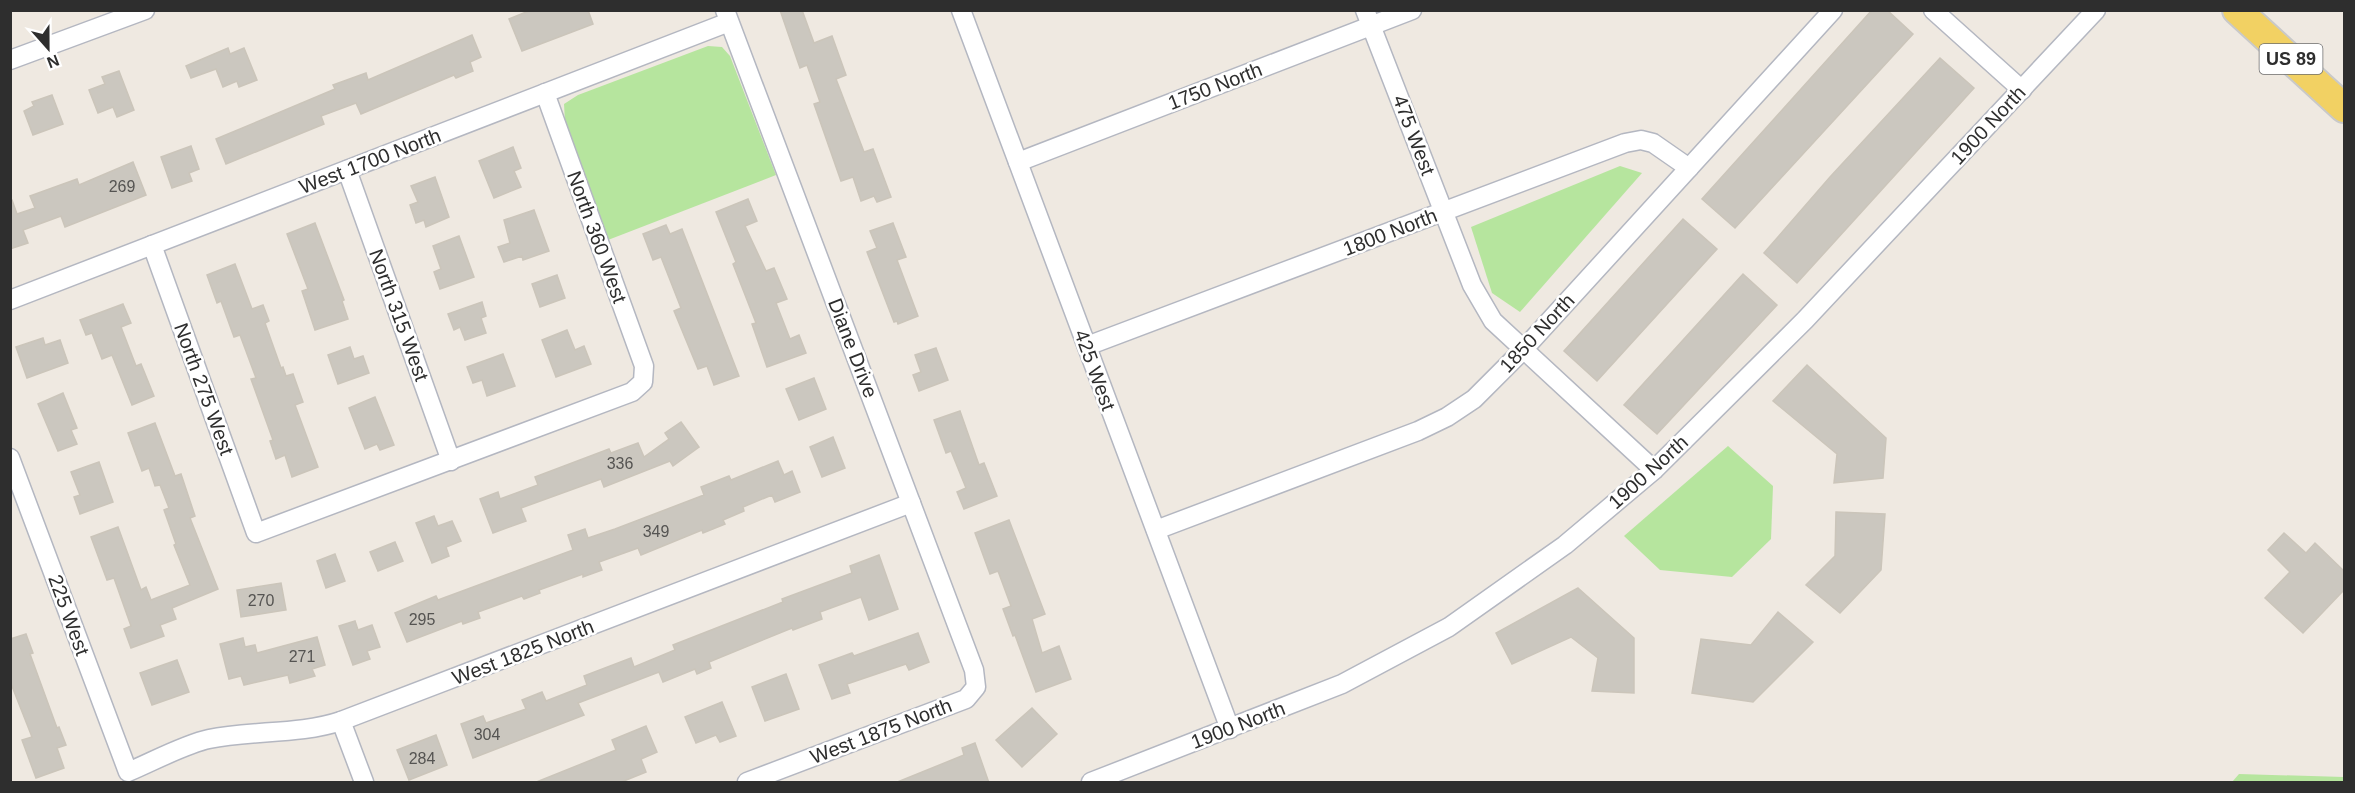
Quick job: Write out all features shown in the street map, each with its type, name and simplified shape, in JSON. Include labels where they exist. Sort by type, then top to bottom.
[{"type":"main road","name":"US 89","points":[[2236,10],[2344,108]]},
{"type":"street","points":[[10,60],[145,10]]},
{"type":"street","name":"425 West","points":[[961,10],[1230,729]]},
{"type":"street","name":"1750 North","points":[[1018,162],[1369,18],[1413,10]]},
{"type":"street","name":"1850 North","points":[[1156,530],[1418,431],[1447,417],[1474,399],[1523,350],[1833,10]]},
{"type":"street","points":[[1933,10],[2022,90]]},
{"type":"street","name":"1900 North","points":[[1091,783],[1342,684],[1449,627],[1566,545],[1654,470],[1805,320],[2096,10]]},
{"type":"street","name":"West 1700 North","points":[[10,300],[545,93],[727,16]]},
{"type":"street","name":"Diane Drive","points":[[727,16],[974,670],[976,687]]},
{"type":"street","name":"475 West","points":[[1369,18],[1443,212],[1477,294],[1493,321],[1654,470]]},
{"type":"street","name":"North 360 West","points":[[450,460],[632,392],[643,382],[644,366],[545,93]]},
{"type":"street","name":"1800 North","points":[[1087,346],[1625,143],[1641,140],[1653,143],[1689,168]]},
{"type":"street","name":"North 315 West","points":[[347,170],[450,460]]},
{"type":"street","name":"North 275 West","points":[[152,245],[256,533],[450,460]]},
{"type":"street","name":"225 West","points":[[10,458],[128,772]]},
{"type":"street","name":"West 1825 North","points":[[128,772],[206,740],[240,734],[319,728],[341,721],[911,503]]},
{"type":"street","name":"West 1875 North","points":[[747,783],[966,699],[976,687]]},
{"type":"street","points":[[341,721],[364,783]]},
{"type":"green space","points":[[708,46],[722,47],[730,56],[776,175],[608,240],[565,122],[564,104],[578,95]]},
{"type":"green space","points":[[1620,166],[1642,173],[1520,312],[1492,293],[1471,227]]},
{"type":"green space","points":[[1728,446],[1773,486],[1771,539],[1732,577],[1660,570],[1624,536]]},
{"type":"green space","points":[[2239,774],[2344,777],[2344,782],[2232,782]]},
{"type":"building","points":[[531,10],[588,10],[593,24],[522,51],[509,19]]},
{"type":"building","points":[[780,10],[802,10],[814,43],[832,36],[846,75],[836,79],[864,152],[873,149],[891,197],[877,202],[874,196],[861,201],[853,177],[841,181],[814,104],[820,102],[807,65],[800,68]]},
{"type":"building","points":[[1872,10],[1887,10],[1913,34],[1735,228],[1702,199]]},
{"type":"building","points":[[472,35],[481,57],[470,62],[473,71],[456,78],[454,75],[361,114],[356,103],[321,116],[324,124],[226,164],[216,139],[335,89],[333,85],[366,73],[368,80]]},
{"type":"building","points":[[228,48],[230,54],[244,48],[257,80],[239,87],[237,81],[223,87],[216,69],[191,78],[186,66]]},
{"type":"building","points":[[1940,58],[1974,88],[1797,283],[1764,253],[1830,177]]},
{"type":"building","points":[[119,71],[134,110],[117,117],[113,107],[98,113],[89,90],[105,84],[102,77]]},
{"type":"building","points":[[52,95],[63,124],[33,135],[24,111],[34,106],[32,102]]},
{"type":"building","points":[[191,146],[199,169],[189,173],[192,181],[172,188],[161,157]]},
{"type":"building","points":[[513,147],[521,168],[514,171],[521,187],[494,198],[479,161]]},
{"type":"building","points":[[133,162],[146,195],[65,227],[61,216],[23,230],[28,243],[10,249],[10,200],[17,214],[35,208],[30,196],[77,179],[79,185]]},
{"type":"building","points":[[435,177],[449,217],[426,227],[424,220],[416,223],[410,205],[418,202],[411,186]]},
{"type":"building","points":[[748,199],[757,221],[745,226],[766,271],[774,268],[787,299],[776,303],[790,339],[799,335],[806,353],[767,367],[752,324],[756,323],[733,264],[736,262],[716,212]]},
{"type":"building","points":[[534,210],[549,251],[523,260],[522,256],[504,262],[498,247],[510,243],[504,220]]},
{"type":"building","points":[[1683,219],[1717,249],[1597,381],[1564,351]]},
{"type":"building","points":[[315,223],[344,300],[342,301],[348,319],[315,330],[302,291],[308,289],[287,234]]},
{"type":"building","points":[[893,223],[906,257],[897,260],[918,316],[898,324],[897,321],[894,322],[867,252],[877,248],[870,231]]},
{"type":"building","points":[[666,225],[670,234],[682,229],[739,376],[714,385],[707,366],[698,369],[674,311],[681,308],[661,257],[653,260],[643,234]]},
{"type":"building","points":[[459,236],[474,277],[440,289],[434,272],[441,269],[433,246]]},
{"type":"building","points":[[235,264],[252,309],[263,305],[269,321],[265,323],[281,368],[283,367],[286,376],[293,374],[303,402],[295,405],[318,467],[292,477],[285,455],[276,459],[270,441],[273,440],[251,379],[256,378],[240,335],[234,337],[221,301],[217,303],[207,275]]},
{"type":"building","points":[[1743,274],[1777,305],[1657,434],[1624,405]]},
{"type":"building","points":[[557,275],[565,298],[540,307],[532,284]]},
{"type":"building","points":[[482,302],[486,316],[481,318],[486,333],[465,340],[460,327],[454,330],[448,314]]},
{"type":"building","points":[[123,304],[131,323],[121,327],[136,366],[141,364],[154,396],[132,405],[112,355],[102,359],[92,333],[86,335],[80,320]]},
{"type":"building","points":[[567,330],[575,350],[584,346],[591,364],[556,377],[542,340]]},
{"type":"building","points":[[43,338],[45,345],[60,340],[68,363],[27,378],[16,347]]},
{"type":"building","points":[[350,347],[354,359],[363,356],[369,373],[338,384],[328,355]]},
{"type":"building","points":[[936,348],[948,380],[919,391],[913,375],[921,372],[915,355]]},
{"type":"building","points":[[503,354],[515,386],[487,396],[482,380],[473,383],[467,367]]},
{"type":"building","points":[[1807,365],[1886,438],[1883,478],[1834,483],[1837,454],[1773,401]]},
{"type":"building","points":[[814,378],[826,409],[799,420],[786,389]]},
{"type":"building","points":[[63,393],[77,428],[71,430],[77,444],[58,451],[38,404]]},
{"type":"building","points":[[375,397],[394,445],[380,450],[377,444],[365,449],[349,408]]},
{"type":"building","points":[[960,411],[979,465],[984,463],[997,496],[964,509],[957,492],[966,488],[951,451],[946,453],[934,420]]},
{"type":"building","points":[[681,422],[699,447],[673,466],[670,461],[604,487],[601,479],[521,508],[526,521],[493,533],[480,499],[498,492],[500,499],[538,485],[535,477],[609,449],[611,453],[638,443],[644,457],[669,439],[665,433]]},
{"type":"building","points":[[155,423],[175,476],[181,474],[195,516],[190,518],[218,589],[172,608],[176,619],[160,625],[164,636],[131,648],[124,629],[131,626],[114,578],[107,580],[91,537],[118,527],[141,590],[146,587],[151,600],[190,585],[174,545],[176,544],[164,510],[169,508],[160,485],[155,486],[149,468],[142,471],[128,433]]},
{"type":"building","points":[[833,437],[845,468],[822,477],[810,447]]},
{"type":"building","points":[[778,461],[784,475],[792,471],[800,492],[775,502],[772,495],[743,507],[744,511],[723,520],[725,524],[703,533],[702,530],[641,555],[638,548],[599,562],[602,570],[583,577],[583,574],[539,590],[540,593],[524,599],[522,596],[478,612],[480,618],[463,624],[462,621],[407,642],[395,613],[436,596],[438,600],[573,550],[568,535],[585,529],[588,538],[615,529],[704,495],[701,487],[729,476],[731,480]]},
{"type":"building","points":[[99,462],[113,502],[80,514],[74,497],[80,495],[71,472]]},
{"type":"building","points":[[1836,512],[1885,514],[1881,570],[1840,613],[1806,585],[1835,556]]},
{"type":"building","points":[[434,516],[438,526],[452,521],[461,541],[446,547],[449,556],[432,563],[416,523]]},
{"type":"building","points":[[1009,520],[1045,614],[1032,619],[1042,653],[1059,646],[1071,679],[1036,692],[1003,609],[1011,606],[998,571],[990,574],[975,533]]},
{"type":"building","points":[[2284,533],[2306,553],[2315,543],[2344,571],[2344,590],[2303,633],[2265,598],[2290,572],[2268,550]]},
{"type":"building","points":[[395,542],[403,561],[378,571],[370,552]]},
{"type":"building","points":[[335,554],[345,581],[326,588],[317,561]]},
{"type":"building","points":[[879,555],[898,609],[869,620],[861,597],[820,612],[822,619],[793,630],[792,628],[709,662],[711,668],[697,674],[695,669],[663,682],[659,672],[578,703],[584,715],[473,758],[461,724],[483,716],[486,723],[526,709],[522,700],[542,692],[546,701],[587,685],[584,676],[631,658],[634,667],[675,650],[673,645],[783,602],[782,599],[852,573],[850,566]]},
{"type":"building","points":[[281,583],[286,610],[241,617],[237,590]]},
{"type":"building","points":[[1578,588],[1634,638],[1634,693],[1592,691],[1598,658],[1571,637],[1512,664],[1496,633]]},
{"type":"building","points":[[1778,612],[1813,642],[1753,702],[1692,693],[1701,639],[1751,645]]},
{"type":"building","points":[[355,621],[358,630],[372,625],[380,647],[367,651],[370,659],[353,665],[339,626]]},
{"type":"building","points":[[918,633],[929,662],[909,670],[906,664],[847,684],[850,693],[832,699],[819,665],[852,653],[854,656]]},
{"type":"building","points":[[26,634],[33,653],[30,654],[57,728],[59,727],[66,745],[57,748],[64,768],[36,778],[22,740],[32,737],[10,681],[10,639]]},
{"type":"building","points":[[317,637],[325,665],[312,669],[315,676],[290,683],[288,675],[244,685],[241,676],[229,679],[220,644],[243,638],[245,647],[255,645],[257,653]]},
{"type":"building","points":[[177,660],[189,692],[152,705],[140,673]]},
{"type":"building","points":[[786,674],[799,709],[765,721],[752,687]]},
{"type":"building","points":[[722,702],[736,736],[720,742],[716,735],[696,743],[685,717]]},
{"type":"building","points":[[1032,708],[1057,734],[1022,767],[996,740]]},
{"type":"building","points":[[646,726],[657,752],[641,759],[646,772],[619,783],[534,783],[616,750],[612,740]]},
{"type":"building","points":[[436,735],[447,765],[409,780],[397,750]]},
{"type":"building","points":[[975,743],[989,783],[895,783],[964,755],[962,748]]}]
